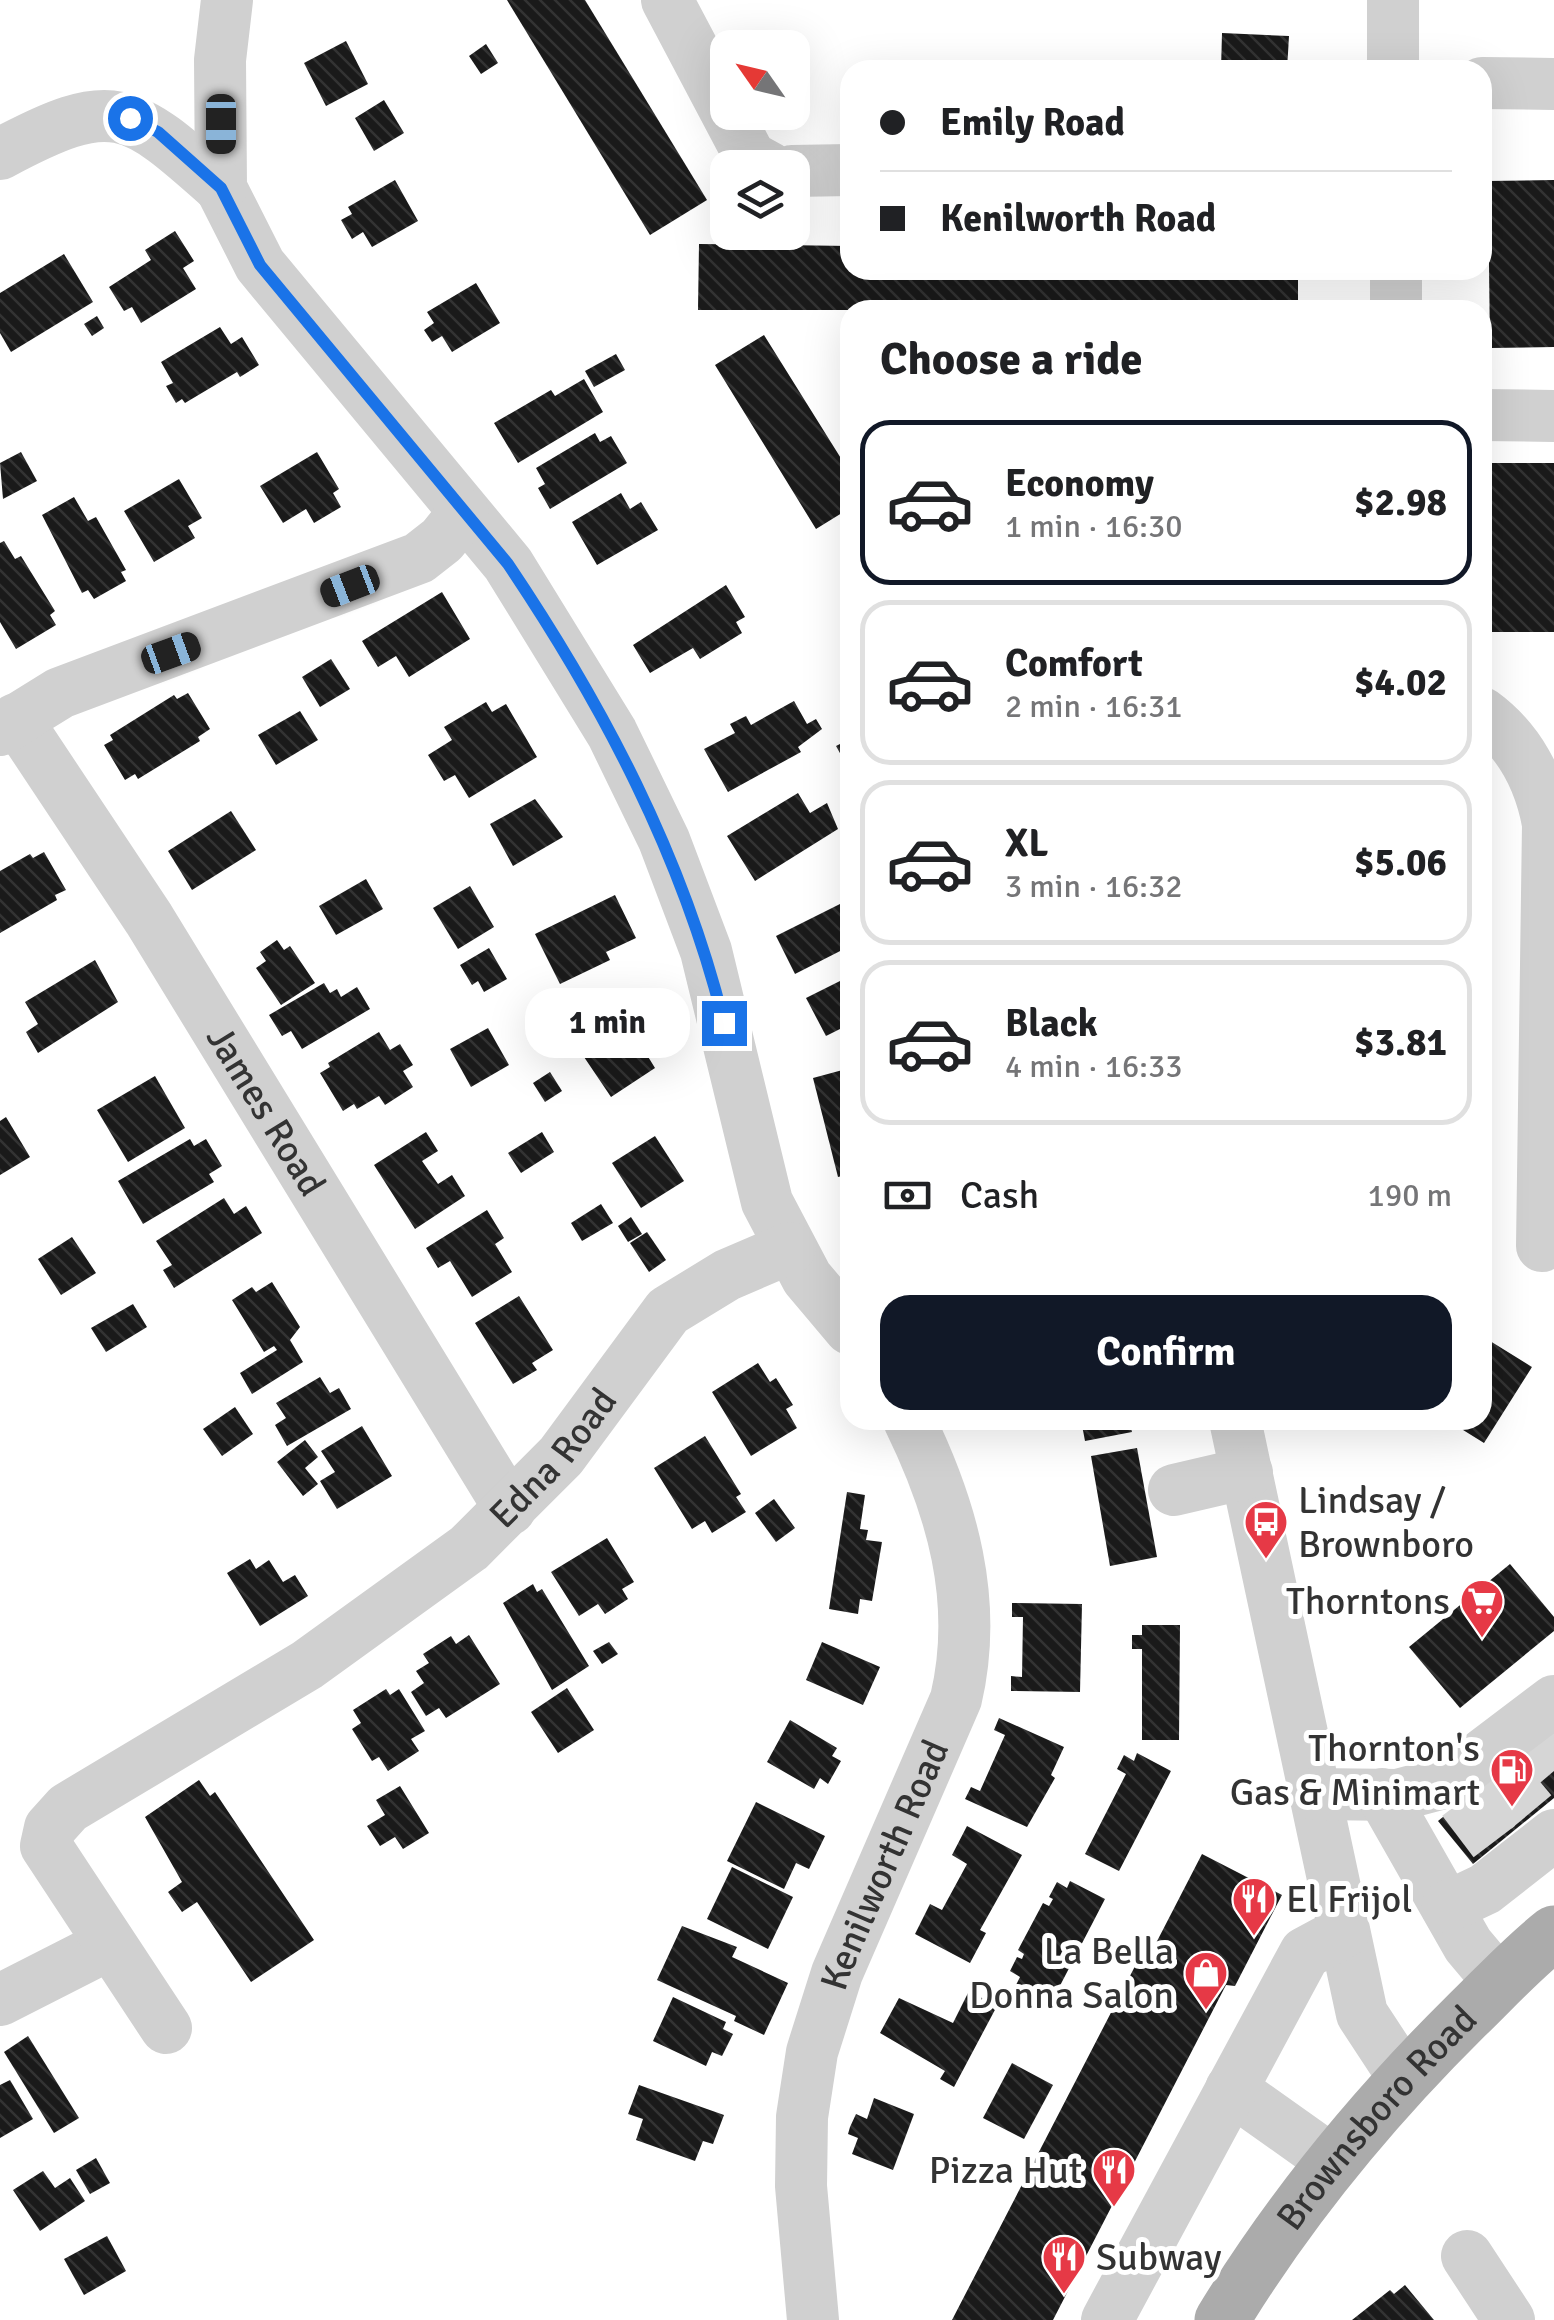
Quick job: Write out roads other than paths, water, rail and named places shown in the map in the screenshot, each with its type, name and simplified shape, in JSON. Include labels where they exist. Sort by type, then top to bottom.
[{"type":"main road","name":"Brownsboro Road","points":[[1222,2320],[1262,2254],[1331,2160],[1404,2078],[1554,1933]]},
{"type":"street","points":[[221,188],[220,60],[227,0]]},
{"type":"street","points":[[666,0],[746,150]]},
{"type":"street","points":[[1392,0],[1393,60]]},
{"type":"street","points":[[1492,83],[1554,84]]},
{"type":"street","points":[[0,154],[76,118],[105,114],[130,118],[158,132],[221,188],[260,265],[508,564],[612,734],[664,840],[706,952],[766,1202],[807,1278],[840,1317]]},
{"type":"street","points":[[810,171],[840,170]]},
{"type":"street","points":[[1492,415],[1554,416]]},
{"type":"street","points":[[8,724],[60,693],[419,558],[442,540],[463,514]]},
{"type":"street","points":[[1492,723],[1524,758],[1544,800],[1551,855],[1542,1246]]},
{"type":"street","name":"James Road","points":[[8,724],[160,936],[510,1509]]},
{"type":"street","name":"Edna Road","points":[[166,2028],[46,1846],[50,1828],[68,1808],[307,1665],[468,1548],[561,1456],[668,1310],[728,1275],[790,1248]]},
{"type":"street","name":"Kenilworth Road","points":[[813,2320],[801,2186],[802,2118],[812,2052],[837,1974],[956,1699],[963,1670],[964,1588],[950,1519],[913,1430]]},
{"type":"street","points":[[1238,1430],[1362,2014],[1404,2078]]},
{"type":"street","points":[[1174,1490],[1247,1473]]},
{"type":"street","points":[[1315,1794],[1418,1794],[1499,1755]]},
{"type":"street","points":[[1382,1794],[1468,1944],[1500,1983]]},
{"type":"street","points":[[1447,1907],[1485,1889],[1531,1839]]},
{"type":"street","points":[[1107,2320],[1305,1953],[1344,1932]]},
{"type":"street","points":[[10,1996],[110,1944]]},
{"type":"street","points":[[1231,2090],[1331,2160]]},
{"type":"street","points":[[1467,2256],[1510,2320]]},
{"type":"tunnel","points":[[1532,1745],[1554,1771]]},
{"type":"tunnel","points":[[1498,1772],[1534,1815]]},
{"type":"tunnel","points":[[1463,1800],[1497,1845]]},
{"type":"place","name":"Lindsay / Brownboro","points":[[1266,1560]]},
{"type":"place","name":"Thorntons","points":[[1482,1639]]},
{"type":"place","name":"Thornton's Gas & Minimart","points":[[1512,1808]]},
{"type":"place","name":"El Frijol","points":[[1254,1937]]},
{"type":"place","name":"La Bella Donna Salon","points":[[1206,2011]]},
{"type":"place","name":"Pizza Hut","points":[[1114,2208]]},
{"type":"place","name":"Subway","points":[[1064,2295]]}]
